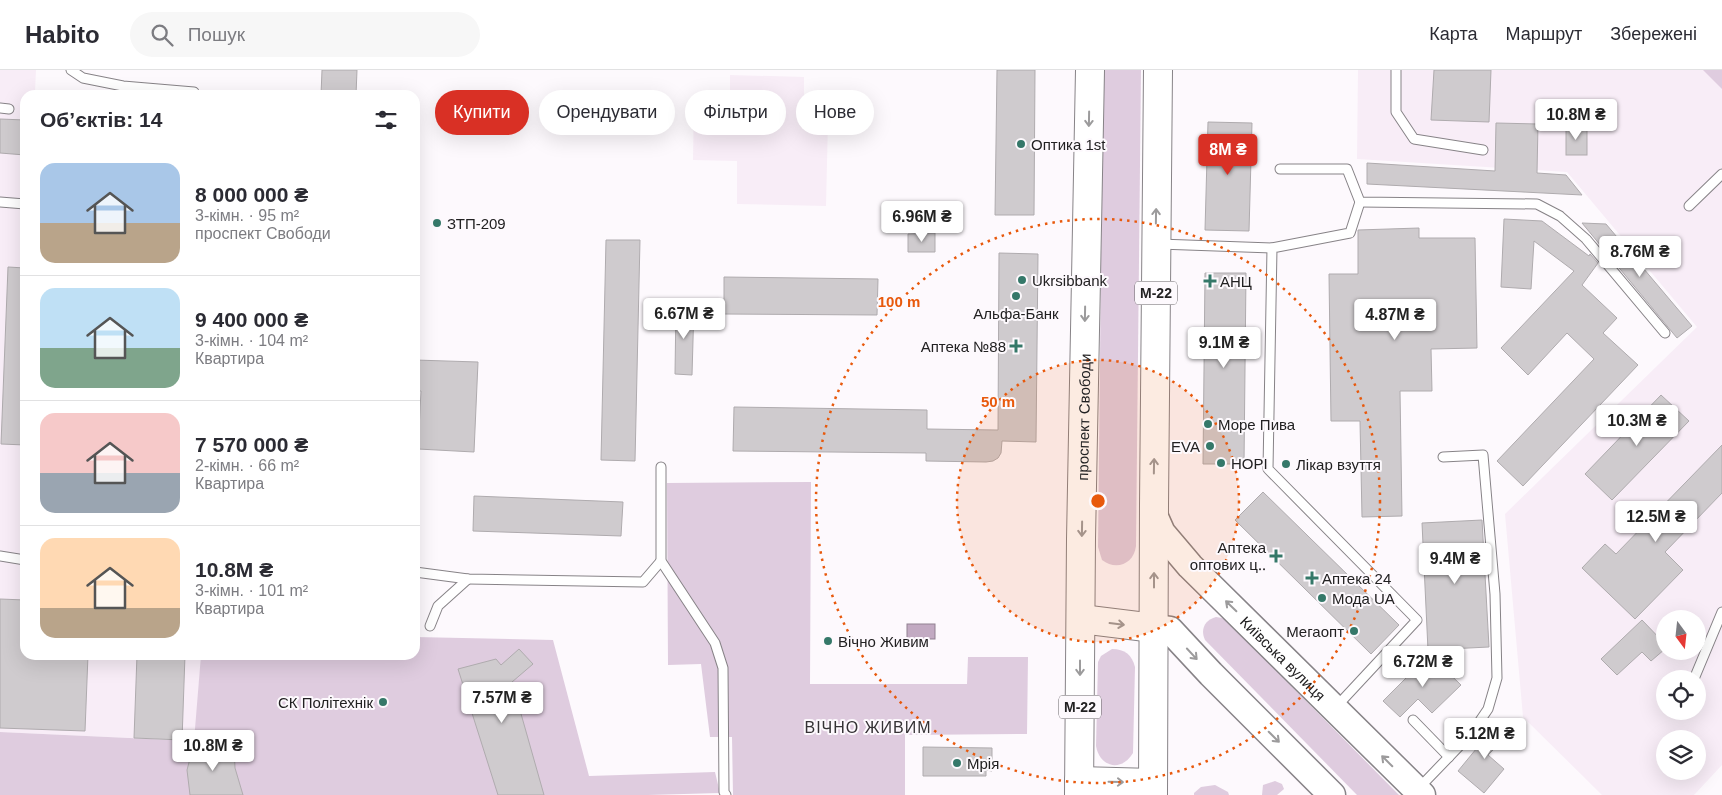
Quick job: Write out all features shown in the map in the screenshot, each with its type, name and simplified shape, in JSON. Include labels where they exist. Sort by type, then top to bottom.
[{"type":"highway","name":"проспект Свободи","points":[[1079,788],[1090,70]]},
{"type":"highway","name":"М-22","points":[[1153,789],[1158,70]]},
{"type":"highway","points":[[1081,619],[1154,628]]},
{"type":"highway","points":[[1079,788],[1153,789]]},
{"type":"main road","name":"Київська вулиця","points":[[1154,515],[1162,533],[1190,566],[1419,793]]},
{"type":"main road","points":[[1154,628],[1170,630],[1211,674],[1332,795]]},
{"type":"lane","points":[[71,70],[83,78],[123,86],[170,90]]},
{"type":"lane","points":[[1396,70],[1396,112],[1414,139],[1483,150]]},
{"type":"lane","points":[[1156,244],[1272,248],[1350,233],[1360,202],[1347,169],[1280,169]]},
{"type":"lane","points":[[1689,206],[1722,174]]},
{"type":"lane","points":[[0,202],[20,204]]},
{"type":"lane","points":[[1360,202],[1537,204],[1560,216],[1586,239],[1665,333]]},
{"type":"lane","points":[[1272,248],[1268,469],[1417,620],[1334,709]]},
{"type":"lane","points":[[1419,793],[1471,734],[1488,709],[1496,678],[1495,594],[1483,454],[1443,457]]},
{"type":"lane","points":[[661,467],[661,561],[715,643],[723,668],[724,792],[726,795]]},
{"type":"lane","points":[[0,556],[20,559]]},
{"type":"lane","points":[[420,573],[468,579],[643,582],[661,561]]},
{"type":"lane","points":[[430,626],[438,606],[468,579]]},
{"type":"lane","points":[[1698,670],[1722,612]]},
{"type":"lane","points":[[1413,720],[1449,757]]},
{"type":"shaded area","points":[[0,70],[36,70],[35,90],[20,90],[20,660],[201,660],[195,741],[0,732]]},
{"type":"shaded area","points":[[1103,70],[1141,70],[1136,546],[1132,557],[1124,564],[1118,565],[1102,560],[1098,547]]},
{"type":"shaded area","points":[[1358,70],[1722,70],[1722,765],[1694,795],[1602,795],[1523,717],[1505,514],[1697,327],[1567,172],[1357,159]]},
{"type":"shaded area","points":[[1703,70],[1722,70],[1722,89]]},
{"type":"shaded area","points":[[730,75],[804,77],[804,90],[796,90],[796,135],[828,135],[826,206],[737,204],[737,161],[693,160],[693,135],[786,135],[786,90],[730,90]]},
{"type":"shaded area","points":[[811,482],[810,684],[967,684],[968,657],[1028,657],[1027,734],[905,735],[905,795],[733,795],[732,737],[710,737],[701,664],[668,665],[667,483]]},
{"type":"shaded area","points":[[1216,617],[1227,621],[1399,795],[1357,795],[1205,640],[1204,626],[1209,620]]},
{"type":"shaded area","points":[[907,624],[935,624],[935,639],[907,639]]},
{"type":"shaded area","name":"СК Політехнік","points":[[420,637],[553,640],[589,776],[715,772],[720,793],[648,795],[0,795],[0,732],[194,741],[201,660],[420,660]]},
{"type":"shaded area","points":[[1112,649],[1121,650],[1127,654],[1132,659],[1135,667],[1133,753],[1123,763],[1118,765],[1112,765],[1102,759],[1096,746],[1098,662],[1101,656]]},
{"type":"shaded area","points":[[1275,781],[1282,784],[1284,789],[1277,795],[1262,795],[1263,785]]},
{"type":"shaded area","points":[[1215,785],[1228,792],[1229,795],[1194,795],[1201,787]]},
{"type":"building","points":[[322,70],[357,70],[356,90],[321,90]]},
{"type":"building","points":[[997,70],[1035,70],[1034,215],[995,215]]},
{"type":"building","points":[[1434,70],[1491,70],[1489,122],[1431,120]]},
{"type":"building","points":[[0,119],[20,120],[20,155],[0,153]]},
{"type":"building","points":[[1208,122],[1252,123],[1249,231],[1205,230]]},
{"type":"building","points":[[1496,123],[1538,124],[1537,173],[1566,175],[1582,195],[1367,184],[1367,163],[1495,171]]},
{"type":"building","points":[[1566,127],[1587,127],[1587,155],[1566,155]]},
{"type":"building","points":[[1504,219],[1542,221],[1589,256],[1590,254],[1598,263],[1582,285],[1617,318],[1603,333],[1638,365],[1523,486],[1497,461],[1594,359],[1567,333],[1528,375],[1501,348],[1574,271],[1534,241],[1531,289],[1501,287]]},
{"type":"building","points":[[1582,223],[1606,224],[1692,326],[1677,338]]},
{"type":"building","points":[[1419,228],[1419,238],[1475,238],[1477,348],[1431,349],[1432,391],[1400,391],[1402,516],[1362,517],[1360,421],[1331,421],[1329,274],[1358,274],[1358,230]]},
{"type":"building","points":[[935,233],[935,252],[908,252],[908,234]]},
{"type":"building","points":[[606,240],[640,240],[635,461],[601,460]]},
{"type":"building","points":[[999,253],[1038,254],[1036,442],[1002,441],[1001,453],[998,458],[986,462],[926,461],[926,453],[733,451],[734,407],[927,410],[927,429],[998,430]]},
{"type":"building","points":[[8,267],[20,268],[20,445],[1,444]]},
{"type":"building","points":[[1205,273],[1246,273],[1244,464],[1203,464]]},
{"type":"building","points":[[724,277],[878,279],[877,315],[724,314]]},
{"type":"building","points":[[676,306],[694,306],[692,375],[675,374]]},
{"type":"building","points":[[420,360],[478,362],[474,452],[420,449]]},
{"type":"building","points":[[1661,395],[1689,421],[1612,500],[1585,474]]},
{"type":"building","points":[[1722,445],[1722,493],[1665,552],[1683,570],[1635,619],[1582,568],[1605,544],[1616,554]]},
{"type":"building","points":[[1263,492],[1399,625],[1371,654],[1235,520]]},
{"type":"building","points":[[474,496],[623,502],[621,536],[473,531]]},
{"type":"building","points":[[1482,520],[1489,647],[1428,650],[1422,523]]},
{"type":"building","points":[[0,599],[20,600],[20,660],[88,660],[85,731],[0,728]]},
{"type":"building","points":[[1642,620],[1656,635],[1656,657],[1651,661],[1642,652],[1617,675],[1601,659]]},
{"type":"building","points":[[519,649],[533,664],[512,682],[544,795],[498,795],[458,669],[496,659],[501,665]]},
{"type":"building","points":[[1428,653],[1461,685],[1432,713],[1418,699],[1400,717],[1383,701],[1428,656]]},
{"type":"building","points":[[137,660],[185,660],[182,740],[134,738]]},
{"type":"building","points":[[1500,720],[1512,731],[1488,755],[1504,769],[1484,793],[1458,771]]},
{"type":"building","points":[[234,745],[235,768],[243,795],[190,795],[187,770],[193,747]]},
{"type":"building","name":"Мрія","points":[[923,747],[992,748],[992,771],[986,770],[986,776],[923,776]]},
{"type":"place","name":"Оптика 1st","points":[[1021,144]]},
{"type":"place","name":"ЗТП-209","points":[[437,223]]},
{"type":"place","name":"Ukrsibbank","points":[[1022,280]]},
{"type":"place","name":"АНЦ","points":[[1210,281]]},
{"type":"place","name":"Альфа-Банк","points":[[1016,296]]},
{"type":"place","name":"Аптека №88","points":[[1016,346]]},
{"type":"place","name":"Море Пива","points":[[1208,424]]},
{"type":"place","name":"EVA","points":[[1210,446]]},
{"type":"place","name":"НОРІ","points":[[1221,463]]},
{"type":"place","name":"Лікар взуття","points":[[1286,464]]},
{"type":"place","name":"Аптека оптових ц‥","points":[[1276,556]]},
{"type":"place","name":"Аптека 24","points":[[1312,578]]},
{"type":"place","name":"Мода UA","points":[[1322,598]]},
{"type":"place","name":"Мегаопт","points":[[1354,631]]},
{"type":"place","name":"Вічно Живим","points":[[828,641]]},
{"type":"place","name":"СК Політехнік","points":[[383,702]]},
{"type":"place","name":"Мрія","points":[[957,763]]},
{"type":"district","name":"ВІЧНО ЖИВИМ","points":[[868,727]]}]
